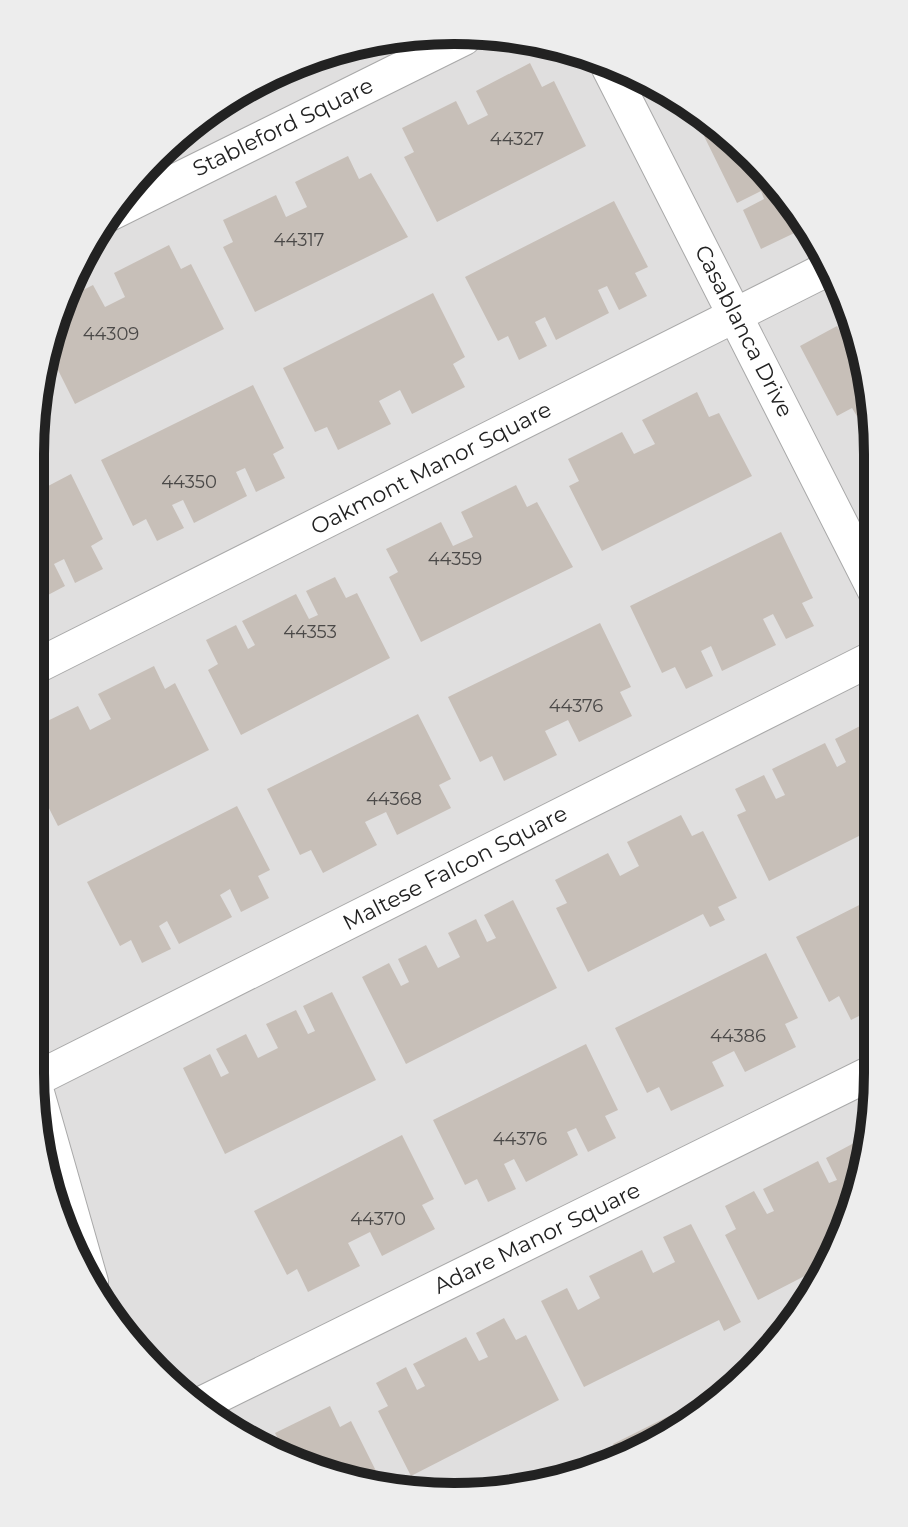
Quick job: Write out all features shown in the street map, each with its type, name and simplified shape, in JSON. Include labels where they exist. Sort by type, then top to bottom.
[{"type":"street","name":"Stableford Square","points":[[129,204],[452,44]]},
{"type":"street","name":"Casablanca Drive","points":[[613,76],[864,569]]},
{"type":"street","name":"Oakmont Manor Square","points":[[44,662],[821,272]]},
{"type":"street","name":"Maltese Falcon Square","points":[[44,1068],[864,662]]},
{"type":"street","name":"Adare Manor Square","points":[[208,1401],[864,1076]]},
{"type":"street","points":[[49,1134],[78,1237]]},
{"type":"shaded area","points":[[454,44],[534,52],[611,75],[682,113],[744,164],[779,204],[809,249],[833,297],[850,348],[863,427],[863,1100],[856,1153],[842,1205],[822,1254],[795,1301],[744,1363],[704,1398],[659,1428],[611,1452],[534,1475],[481,1482],[427,1482],[348,1469],[297,1452],[226,1414],[164,1363],[129,1323],[99,1278],[75,1230],[52,1153],[45,1100],[45,427],[52,374],[66,322],[86,273],[113,226],[164,164],[226,113],[297,75],[374,52]]},
{"type":"building","points":[[530,63],[542,87],[554,81],[586,146],[437,222],[404,157],[414,152],[402,128],[456,101],[468,125],[488,115],[476,91]]},
{"type":"building","points":[[709,133],[744,164],[798,231],[761,249],[743,210],[764,199],[761,191],[737,203],[704,136]]},
{"type":"building","points":[[348,156],[359,179],[371,173],[408,237],[255,312],[223,247],[233,242],[223,220],[276,195],[286,217],[307,207],[295,182]]},
{"type":"building","points":[[614,201],[648,267],[635,273],[647,296],[619,310],[607,286],[598,290],[609,313],[556,340],[545,317],[535,322],[547,346],[519,360],[508,336],[498,341],[465,277]]},
{"type":"building","points":[[169,245],[181,269],[191,264],[224,329],[75,404],[55,363],[58,348],[77,293],[93,285],[105,307],[125,297],[114,273]]},
{"type":"building","points":[[433,293],[465,357],[453,364],[465,387],[412,414],[400,390],[379,401],[391,424],[338,450],[327,427],[315,432],[283,368]]},
{"type":"building","points":[[837,326],[848,347],[860,400],[862,416],[858,418],[852,408],[837,416],[800,346]]},
{"type":"building","points":[[253,385],[284,448],[273,454],[285,478],[256,492],[245,468],[236,472],[247,496],[194,523],[183,500],[172,505],[184,528],[157,541],[146,519],[133,526],[101,460]]},
{"type":"building","points":[[697,392],[709,417],[719,413],[752,476],[602,551],[569,486],[579,481],[568,459],[622,432],[634,454],[655,444],[642,420]]},
{"type":"building","points":[[71,474],[103,539],[91,546],[103,569],[75,583],[64,559],[54,564],[65,586],[44,597],[44,488]]},
{"type":"building","points":[[516,485],[527,507],[537,502],[573,567],[421,642],[389,577],[398,572],[386,549],[441,522],[453,546],[473,537],[461,512]]},
{"type":"building","points":[[781,532],[813,598],[802,603],[814,626],[786,639],[773,614],[763,619],[776,645],[722,671],[711,646],[701,651],[713,676],[686,689],[675,667],[662,673],[630,606]]},
{"type":"building","points":[[335,577],[346,598],[357,593],[390,658],[241,735],[208,670],[218,664],[206,640],[236,625],[248,649],[255,645],[242,621],[296,594],[309,619],[318,615],[306,591]]},
{"type":"building","points":[[600,623],[631,687],[620,692],[632,716],[579,742],[568,720],[545,731],[557,755],[504,781],[492,756],[480,762],[448,697]]},
{"type":"building","points":[[154,666],[165,689],[175,683],[209,750],[58,826],[44,798],[44,723],[78,706],[90,730],[111,719],[98,694]]},
{"type":"building","points":[[418,714],[451,779],[439,785],[451,808],[397,835],[386,812],[365,822],[377,845],[323,873],[311,850],[300,855],[267,789]]},
{"type":"building","points":[[862,725],[864,729],[864,834],[769,881],[737,815],[746,811],[735,789],[764,775],[776,799],[785,795],[772,769],[825,743],[837,767],[846,762],[835,739]]},
{"type":"building","points":[[237,806],[270,870],[258,876],[269,898],[241,912],[230,889],[220,895],[232,917],[179,944],[167,921],[159,926],[171,949],[142,963],[131,940],[120,946],[87,882]]},
{"type":"building","points":[[681,815],[692,836],[703,831],[737,898],[718,907],[725,920],[710,927],[703,914],[588,972],[556,908],[567,903],[555,880],[608,853],[620,876],[639,866],[627,842]]},
{"type":"building","points":[[513,900],[557,988],[406,1064],[362,977],[389,963],[401,986],[409,982],[398,959],[426,945],[438,968],[460,957],[448,933],[476,919],[487,942],[496,938],[484,915]]},
{"type":"building","points":[[864,903],[864,1014],[851,1020],[839,996],[829,1002],[796,937]]},
{"type":"building","points":[[766,953],[798,1018],[785,1024],[796,1047],[745,1072],[734,1051],[712,1062],[724,1086],[671,1111],[659,1087],[647,1093],[615,1028]]},
{"type":"building","points":[[332,992],[376,1080],[225,1154],[183,1068],[210,1054],[221,1077],[229,1073],[216,1049],[246,1034],[258,1058],[278,1048],[266,1024],[296,1010],[308,1034],[315,1031],[303,1006]]},
{"type":"building","points":[[586,1044],[618,1110],[605,1116],[616,1138],[588,1152],[576,1128],[567,1132],[578,1155],[526,1182],[514,1159],[504,1164],[516,1189],[488,1202],[477,1179],[465,1185],[433,1120]]},
{"type":"building","points":[[402,1135],[434,1199],[422,1205],[435,1229],[382,1256],[370,1232],[348,1243],[360,1266],[308,1292],[297,1269],[287,1275],[254,1211]]},
{"type":"building","points":[[854,1143],[857,1149],[842,1205],[822,1254],[812,1272],[758,1300],[725,1235],[736,1229],[725,1206],[754,1191],[767,1214],[774,1211],[763,1189],[818,1161],[829,1183],[837,1180],[826,1158]]},
{"type":"building","points":[[691,1224],[741,1322],[724,1331],[719,1320],[584,1387],[541,1301],[567,1288],[578,1310],[600,1298],[589,1276],[642,1250],[653,1273],[675,1262],[663,1237]]},
{"type":"building","points":[[504,1318],[516,1340],[526,1335],[559,1400],[411,1476],[378,1411],[388,1406],[376,1383],[406,1367],[417,1390],[425,1386],[413,1364],[466,1337],[479,1361],[488,1357],[476,1333]]},
{"type":"building","points":[[702,1400],[635,1441],[616,1450],[613,1444]]},
{"type":"building","points":[[330,1406],[340,1427],[351,1421],[378,1476],[297,1452],[281,1445],[275,1433]]}]
